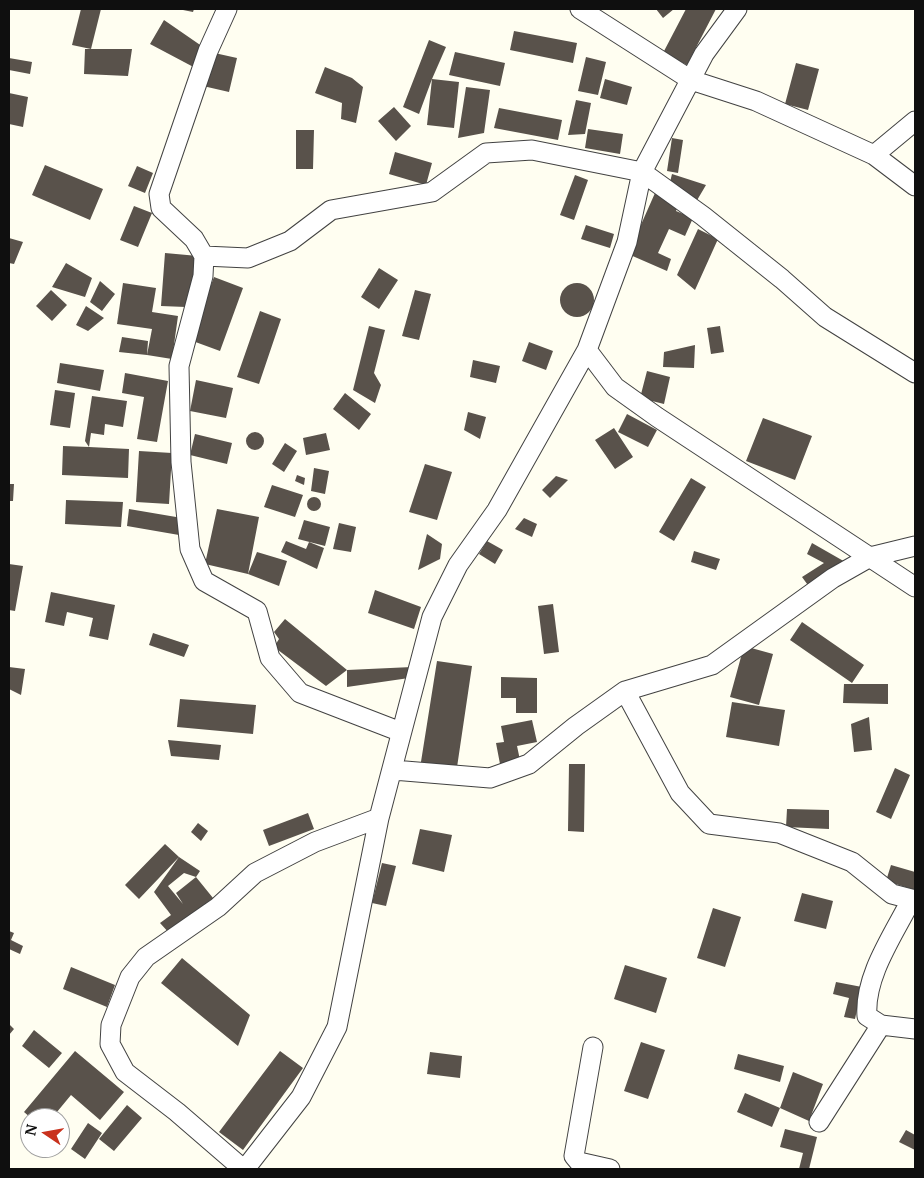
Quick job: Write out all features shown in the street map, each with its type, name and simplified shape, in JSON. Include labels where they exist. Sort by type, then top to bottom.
[{"type":"street","points":[[228,9],[208,51],[159,194],[161,208],[194,239],[204,256],[203,276],[179,366],[181,462],[190,550],[204,581],[257,610],[270,658],[300,693],[400,732]]},
{"type":"street","points":[[580,9],[691,80],[756,102],[874,155],[915,186]]},
{"type":"street","points":[[379,818],[315,842],[256,873],[218,907],[146,957],[130,977],[111,1025],[110,1044],[125,1072],[177,1112],[244,1169],[302,1097],[337,1027],[379,818],[400,732],[413,692],[432,617],[458,565],[497,510],[587,350],[627,242],[642,172],[704,54],[737,9]]},
{"type":"street","points":[[874,155],[915,121]]},
{"type":"street","points":[[204,256],[248,258],[290,241],[331,210],[432,192],[486,153],[532,150],[642,172],[761,262],[825,318],[915,373]]},
{"type":"street","points":[[587,350],[616,387],[657,417],[915,587]]},
{"type":"street","points":[[392,770],[490,778],[529,764],[576,726],[625,691],[712,665],[833,578],[870,557],[915,546]]},
{"type":"street","points":[[625,691],[680,793],[709,824],[779,833],[852,862],[892,894],[913,900],[876,969],[866,1003],[867,1016],[882,1025],[915,1029]]},
{"type":"street","points":[[818,1122],[882,1025]]},
{"type":"street","points":[[593,1047],[574,1156],[579,1162],[610,1169]]},
{"type":"building","points":[[81,9],[101,9],[91,49],[72,45]]},
{"type":"building","points":[[178,9],[194,9],[193,12]]},
{"type":"building","points":[[656,9],[674,9],[663,18]]},
{"type":"building","points":[[686,9],[716,9],[687,65],[663,53]]},
{"type":"building","points":[[164,20],[206,49],[201,71],[150,44]]},
{"type":"building","points":[[514,31],[577,43],[573,63],[510,50]]},
{"type":"building","points":[[429,40],[446,47],[419,114],[403,107]]},
{"type":"building","points":[[85,49],[132,49],[128,76],[84,74]]},
{"type":"building","points":[[210,52],[237,58],[229,92],[203,86]]},
{"type":"building","points":[[455,52],[505,63],[500,86],[449,75]]},
{"type":"building","points":[[586,57],[606,62],[598,95],[578,91]]},
{"type":"building","points":[[9,58],[32,62],[30,74],[9,70]]},
{"type":"building","points":[[796,63],[819,69],[808,110],[785,104]]},
{"type":"building","points":[[325,67],[352,78],[363,87],[356,123],[341,119],[342,103],[315,93]]},
{"type":"building","points":[[432,79],[459,82],[454,128],[427,125]]},
{"type":"building","points":[[605,79],[632,87],[627,105],[600,98]]},
{"type":"building","points":[[466,87],[490,90],[484,133],[458,138]]},
{"type":"building","points":[[9,93],[28,97],[23,127],[9,124]]},
{"type":"building","points":[[576,100],[591,103],[585,134],[568,135]]},
{"type":"building","points":[[394,107],[411,126],[396,141],[378,121]]},
{"type":"building","points":[[499,108],[562,120],[558,140],[494,128]]},
{"type":"building","points":[[588,129],[623,134],[620,154],[585,148]]},
{"type":"building","points":[[296,130],[314,130],[313,169],[296,169]]},
{"type":"building","points":[[672,138],[683,140],[678,173],[667,171]]},
{"type":"building","points":[[395,152],[432,163],[426,185],[389,174]]},
{"type":"building","points":[[45,165],[103,189],[90,220],[32,195]]},
{"type":"building","points":[[137,166],[153,173],[145,193],[128,186]]},
{"type":"building","points":[[672,174],[706,185],[696,202],[669,186]]},
{"type":"building","points":[[575,175],[588,180],[574,220],[560,215]]},
{"type":"building","points":[[655,193],[679,204],[676,211],[693,218],[685,236],[669,229],[658,253],[671,259],[667,271],[628,254]]},
{"type":"building","points":[[134,206],[152,213],[138,247],[120,240]]},
{"type":"building","points":[[586,225],[614,234],[610,248],[581,239]]},
{"type":"building","points":[[698,229],[718,239],[695,290],[677,275]]},
{"type":"building","points":[[9,238],[23,242],[14,264],[9,263]]},
{"type":"building","points":[[165,253],[198,256],[196,279],[186,307],[161,306]]},
{"type":"building","points":[[66,263],[92,278],[85,297],[52,287]]},
{"type":"building","points":[[379,268],[398,280],[379,309],[361,297]]},
{"type":"building","points":[[214,277],[243,288],[220,351],[190,340]]},
{"type":"building","points":[[100,281],[115,294],[102,311],[90,302]]},
{"type":"building","points":[[123,283],[156,288],[152,312],[178,316],[172,359],[147,355],[152,329],[117,324]]},
{"type":"building","points":[[577,283],[584,284],[589,288],[593,293],[593,307],[589,312],[584,316],[577,317],[570,316],[565,312],[561,307],[560,300],[561,293],[565,288],[570,284]]},
{"type":"building","points":[[51,290],[67,305],[52,321],[36,306]]},
{"type":"building","points":[[415,290],[431,294],[419,340],[402,336]]},
{"type":"building","points":[[86,306],[104,318],[88,331],[76,325]]},
{"type":"building","points":[[260,311],[281,319],[259,384],[237,377]]},
{"type":"building","points":[[369,326],[385,330],[374,373],[381,385],[375,403],[353,390]]},
{"type":"building","points":[[720,326],[724,352],[711,354],[707,328]]},
{"type":"building","points":[[122,337],[148,341],[147,355],[119,352]]},
{"type":"building","points":[[529,342],[553,351],[546,370],[522,361]]},
{"type":"building","points":[[695,345],[694,368],[663,367],[664,352]]},
{"type":"building","points":[[473,360],[500,366],[496,383],[470,377]]},
{"type":"building","points":[[60,363],[104,370],[100,391],[57,383]]},
{"type":"building","points":[[647,371],[670,377],[664,404],[640,398]]},
{"type":"building","points":[[125,373],[168,381],[157,442],[137,439],[144,397],[122,393]]},
{"type":"building","points":[[196,380],[233,388],[226,418],[190,411]]},
{"type":"building","points":[[55,390],[75,393],[70,428],[50,425]]},
{"type":"building","points":[[345,393],[371,414],[359,430],[333,409]]},
{"type":"building","points":[[92,396],[127,401],[123,427],[105,424],[104,435],[91,433],[89,447],[85,441]]},
{"type":"building","points":[[468,412],[486,417],[480,439],[464,430]]},
{"type":"building","points":[[627,414],[657,430],[648,447],[618,432]]},
{"type":"building","points":[[763,418],[812,436],[795,480],[746,461]]},
{"type":"building","points":[[614,428],[633,457],[615,469],[595,440]]},
{"type":"building","points":[[255,432],[261,435],[264,441],[261,447],[255,450],[249,447],[246,441],[249,435]]},
{"type":"building","points":[[326,433],[330,450],[306,455],[303,438]]},
{"type":"building","points":[[195,434],[232,443],[227,464],[190,455]]},
{"type":"building","points":[[285,443],[297,451],[284,472],[272,464]]},
{"type":"building","points":[[63,446],[129,449],[128,478],[62,475]]},
{"type":"building","points":[[139,451],[172,453],[169,504],[136,502]]},
{"type":"building","points":[[425,464],[452,472],[437,520],[409,512]]},
{"type":"building","points":[[314,468],[329,471],[325,494],[311,491]]},
{"type":"building","points":[[297,475],[305,478],[304,485],[295,481]]},
{"type":"building","points":[[556,476],[568,480],[550,498],[542,490]]},
{"type":"building","points":[[691,478],[706,487],[674,541],[659,532]]},
{"type":"building","points":[[9,484],[14,484],[13,501],[9,501]]},
{"type":"building","points":[[272,485],[303,495],[295,517],[264,507]]},
{"type":"building","points":[[314,497],[319,499],[321,504],[319,509],[314,511],[309,509],[307,504],[309,499]]},
{"type":"building","points":[[66,500],[123,502],[121,527],[65,524]]},
{"type":"building","points":[[129,509],[182,518],[179,535],[127,526]]},
{"type":"building","points":[[217,509],[259,517],[248,574],[205,564]]},
{"type":"building","points":[[524,518],[537,524],[532,537],[515,529]]},
{"type":"building","points":[[304,520],[330,527],[325,546],[298,539]]},
{"type":"building","points":[[339,523],[356,527],[351,552],[333,549]]},
{"type":"building","points":[[427,534],[442,544],[440,559],[418,570]]},
{"type":"building","points":[[286,541],[306,549],[309,542],[324,548],[317,569],[281,552]]},
{"type":"building","points":[[487,541],[503,550],[495,564],[479,554]]},
{"type":"building","points":[[812,543],[847,563],[810,588],[802,577],[824,563],[807,554]]},
{"type":"building","points":[[694,551],[720,559],[716,570],[691,562]]},
{"type":"building","points":[[257,552],[287,561],[279,586],[248,574]]},
{"type":"building","points":[[9,564],[23,566],[15,611],[9,610]]},
{"type":"building","points":[[375,590],[421,607],[414,629],[368,613]]},
{"type":"building","points":[[51,592],[115,605],[108,640],[89,636],[93,618],[67,612],[64,626],[45,622]]},
{"type":"building","points":[[553,604],[559,652],[544,654],[538,606]]},
{"type":"building","points":[[285,619],[347,670],[326,686],[274,647],[279,639],[274,632]]},
{"type":"building","points":[[802,622],[864,665],[852,683],[790,640]]},
{"type":"building","points":[[153,633],[189,645],[184,657],[149,645]]},
{"type":"building","points":[[744,646],[773,654],[759,705],[730,697]]},
{"type":"building","points":[[437,661],[472,666],[456,774],[420,768]]},
{"type":"building","points":[[9,667],[25,669],[21,695],[9,689]]},
{"type":"building","points":[[412,667],[409,678],[347,687],[347,670]]},
{"type":"building","points":[[501,677],[537,678],[537,713],[516,713],[516,698],[501,698]]},
{"type":"building","points":[[844,684],[888,684],[888,704],[843,703]]},
{"type":"building","points":[[180,699],[256,705],[253,734],[177,727]]},
{"type":"building","points":[[732,702],[785,710],[779,746],[726,737]]},
{"type":"building","points":[[869,717],[872,750],[854,752],[851,724]]},
{"type":"building","points":[[532,720],[537,742],[517,746],[520,760],[500,764],[496,743],[504,742],[501,726]]},
{"type":"building","points":[[168,740],[221,745],[219,760],[171,756]]},
{"type":"building","points":[[569,764],[585,764],[584,832],[568,831]]},
{"type":"building","points":[[895,768],[910,775],[891,819],[876,812]]},
{"type":"building","points":[[787,809],[829,810],[829,829],[786,827]]},
{"type":"building","points":[[308,813],[314,829],[269,846],[263,830]]},
{"type":"building","points":[[198,823],[208,831],[201,841],[191,832]]},
{"type":"building","points":[[420,829],[452,835],[444,872],[412,864]]},
{"type":"building","points":[[165,844],[179,857],[139,899],[125,885]]},
{"type":"building","points":[[179,857],[200,871],[196,877],[213,898],[170,934],[160,923],[171,915],[154,892]],"holes":[[[184,873],[196,877],[176,893],[183,904],[168,886]]]},
{"type":"building","points":[[382,863],[396,866],[386,906],[372,903]]},
{"type":"building","points":[[891,865],[915,872],[915,890],[886,881]]},
{"type":"building","points":[[802,893],[833,901],[826,929],[794,921]]},
{"type":"building","points":[[713,908],[741,917],[725,967],[697,958]]},
{"type":"building","points":[[9,931],[14,933],[11,940],[23,946],[20,954],[9,949]]},
{"type":"building","points":[[182,958],[250,1015],[238,1046],[161,983]]},
{"type":"building","points":[[625,965],[667,978],[656,1013],[614,999]]},
{"type":"building","points":[[71,967],[115,985],[107,1007],[63,989]]},
{"type":"building","points":[[836,982],[862,987],[855,1019],[844,1017],[849,998],[833,994]]},
{"type":"building","points":[[9,1024],[14,1029],[9,1035]]},
{"type":"building","points":[[34,1030],[62,1053],[49,1068],[22,1046]]},
{"type":"building","points":[[641,1042],[665,1050],[648,1099],[624,1091]]},
{"type":"building","points":[[75,1051],[124,1092],[100,1120],[71,1095],[60,1108],[27,1108]]},
{"type":"building","points":[[280,1051],[303,1068],[243,1150],[219,1132]]},
{"type":"building","points":[[430,1052],[462,1056],[460,1078],[427,1074]]},
{"type":"building","points":[[738,1054],[784,1066],[780,1082],[734,1069]]},
{"type":"building","points":[[793,1072],[823,1084],[809,1121],[780,1108]]},
{"type":"building","points":[[745,1093],[780,1108],[772,1127],[737,1112]]},
{"type":"building","points":[[127,1105],[142,1118],[114,1151],[99,1139]]},
{"type":"building","points":[[88,1123],[102,1133],[85,1159],[71,1149]]},
{"type":"building","points":[[785,1129],[817,1137],[809,1169],[799,1169],[803,1153],[780,1147]]},
{"type":"building","points":[[906,1130],[915,1135],[915,1150],[899,1142]]}]
